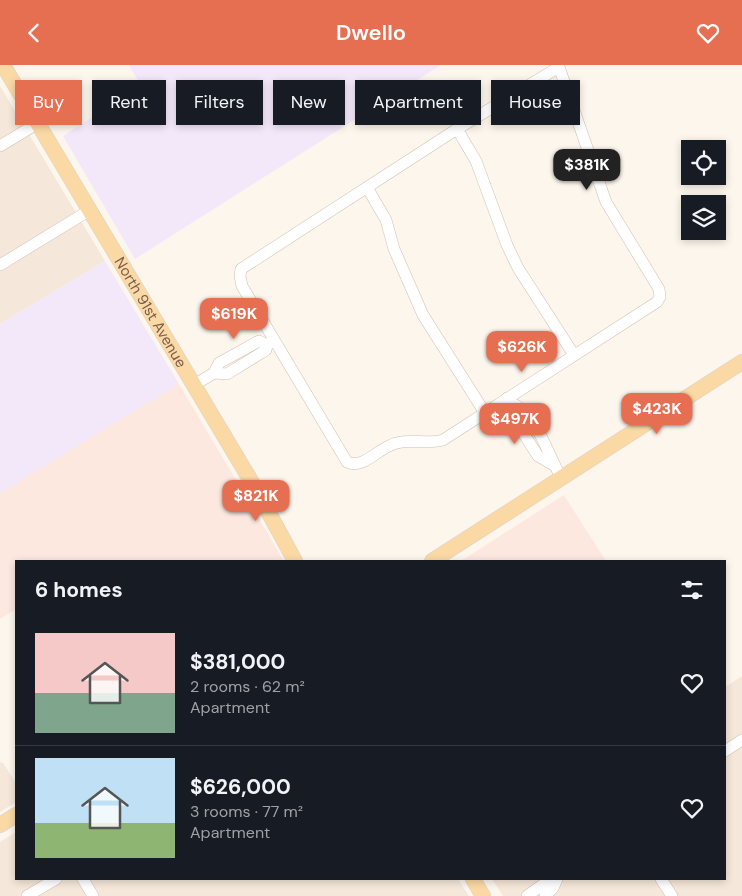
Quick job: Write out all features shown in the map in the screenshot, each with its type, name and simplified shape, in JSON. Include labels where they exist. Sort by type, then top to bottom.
[{"type":"main road","name":"North 91st Avenue","points":[[3,65],[15,85]]},
{"type":"main road","name":"North 91st Avenue","points":[[39,125],[194,385],[294,560]]},
{"type":"main road","points":[[434,560],[742,362]]},
{"type":"main road","points":[[0,825],[15,816]]},
{"type":"main road","points":[[474,880],[483,896]]},
{"type":"street","points":[[559,67],[606,202],[659,289],[660,297],[651,307],[574,355],[509,401],[484,413],[443,440],[431,444],[401,441],[389,445],[361,463],[352,465],[347,462],[271,342],[242,286],[240,276],[241,269],[368,189],[457,129],[559,67]]},
{"type":"street","points":[[0,146],[35,125]]},
{"type":"street","points":[[457,129],[476,161],[507,245],[518,268],[574,355]]},
{"type":"street","points":[[368,189],[386,220],[394,249],[423,315],[484,413]]},
{"type":"street","points":[[0,265],[90,211]]},
{"type":"street","points":[[194,385],[214,373],[227,374],[266,350],[271,342]]},
{"type":"street","points":[[509,401],[520,406],[536,429],[548,447],[552,464],[562,479]]},
{"type":"street","points":[[509,401],[512,416],[525,437],[538,456],[552,464]]},
{"type":"street","points":[[525,437],[536,429]]},
{"type":"street","points":[[726,750],[742,741]]},
{"type":"street","points":[[27,896],[54,880]]},
{"type":"street","points":[[84,880],[93,896]]},
{"type":"street","points":[[527,896],[550,880]]},
{"type":"street","points":[[546,896],[557,880]]},
{"type":"street","points":[[662,880],[672,896]]},
{"type":"shaded area","points":[[129,65],[441,65],[417,80],[355,80],[355,120],[135,259],[63,136],[92,117],[92,125],[166,125],[166,80],[138,80]]},
{"type":"shaded area","points":[[0,86],[15,111],[15,125],[23,125],[105,261],[0,324]]},
{"type":"shaded area","points":[[105,261],[179,384],[0,493],[0,324]]},
{"type":"shaded area","points":[[179,384],[283,560],[15,560],[15,610],[0,619],[0,493]]},
{"type":"shaded area","points":[[564,495],[605,560],[463,560]]},
{"type":"shaded area","points":[[742,676],[742,896],[503,896],[493,880],[726,880],[726,686]]},
{"type":"shaded area","points":[[0,762],[3,763],[15,781],[15,803],[0,812]]},
{"type":"shaded area","points":[[15,833],[15,880],[459,880],[469,896],[0,896],[0,842]]}]
